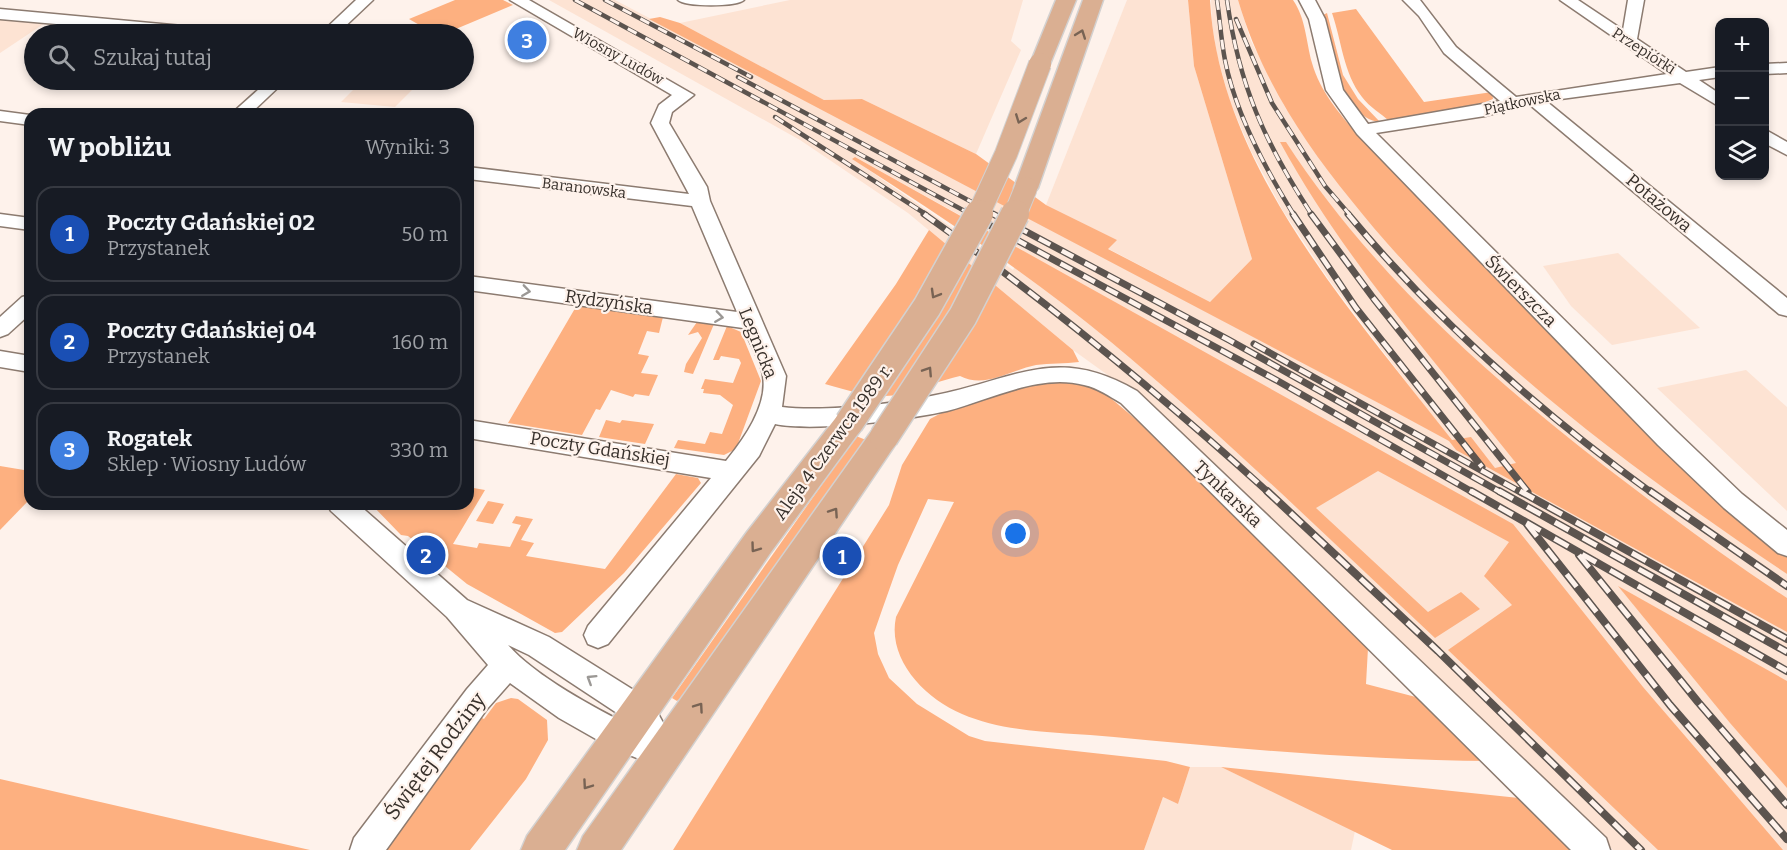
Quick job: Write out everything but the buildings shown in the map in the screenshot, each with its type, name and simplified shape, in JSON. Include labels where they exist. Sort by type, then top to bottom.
[{"type":"main road","name":"Aleja 4 Czerwca 1989 r.","points":[[542,850],[759,542],[849,423],[903,346],[957,255],[994,181],[1066,0]]},
{"type":"main road","name":"Aleja 4 Czerwca 1989 r.","points":[[597,850],[666,755],[944,347],[993,260],[1020,204],[1093,0]]},
{"type":"street","points":[[339,24],[366,0]]},
{"type":"street","name":"Wiosny Ludów","points":[[518,0],[685,94]]},
{"type":"street","points":[[686,0],[736,0]]},
{"type":"street","name":"Świerszcza","points":[[1307,0],[1317,19],[1335,90],[1363,130],[1667,438],[1732,501],[1787,545]]},
{"type":"street","points":[[1411,0],[1424,13],[1450,50],[1510,102]]},
{"type":"street","name":"Przepiórki","points":[[1568,0],[1715,99]]},
{"type":"street","points":[[1629,40],[1636,0]]},
{"type":"street","points":[[0,14],[108,24]]},
{"type":"street","points":[[1769,69],[1787,68]]},
{"type":"street","name":"Piątkowska","points":[[1363,130],[1485,111],[1510,102],[1532,98],[1681,75],[1715,72]]},
{"type":"street","points":[[247,108],[267,90]]},
{"type":"street","name":"Legnicka","points":[[598,635],[750,449],[768,413],[776,384],[775,376],[749,321],[700,201],[697,187],[660,123],[660,116],[665,109],[685,94]]},
{"type":"street","name":"Potażowa","points":[[1532,98],[1787,309]]},
{"type":"street","points":[[0,116],[24,119]]},
{"type":"street","points":[[1769,137],[1787,150]]},
{"type":"street","name":"Baranowska","points":[[474,174],[700,201]]},
{"type":"street","points":[[0,220],[24,223]]},
{"type":"street","name":"Rydzyńska","points":[[474,284],[749,321]]},
{"type":"street","points":[[0,329],[24,307]]},
{"type":"street","points":[[0,359],[24,363]]},
{"type":"street","name":"Tynkarska","points":[[768,413],[795,417],[912,409],[1050,372],[1080,375],[1116,388],[1129,397],[1594,850]]},
{"type":"street","name":"Poczty Gdańskiej","points":[[474,430],[732,472]]},
{"type":"street","points":[[347,510],[457,608],[507,665],[570,708],[630,724]]},
{"type":"street","points":[[457,608],[539,646],[666,755]]},
{"type":"street","name":"Świętej Rodziny","points":[[366,850],[477,699],[507,665]]},
{"type":"shaded area","points":[[455,0],[503,0],[513,5],[468,24],[418,24],[409,19]]},
{"type":"shaded area","points":[[549,0],[615,0],[1451,441],[1329,280],[1283,211],[1251,151],[1230,102],[1217,55],[1212,24],[1211,0],[1238,0],[1251,41],[1286,109],[1401,259],[1446,305],[1551,400],[1676,497],[1787,574],[1787,850],[1613,850],[1134,394],[1073,350],[908,213],[800,140]],"holes":[[[855,157],[1023,250],[1013,270],[853,159]]]},
{"type":"shaded area","points":[[790,0],[1023,0],[1011,41],[1021,50],[976,154],[862,99],[824,100],[680,23]]},
{"type":"shaded area","points":[[1127,0],[1188,0],[1194,66],[1252,259],[1210,302],[1107,248],[1116,240],[1046,205]]},
{"type":"shaded area","points":[[1188,0],[1210,0],[1219,62],[1238,121],[1265,179],[1298,235],[1374,342],[1452,440],[1471,437],[1495,468],[1516,463],[1361,267],[1332,227],[1280,142],[1286,142],[1321,192],[1359,240],[1400,286],[1489,371],[1583,450],[1708,544],[1787,598],[1787,632],[1456,450],[1449,441],[1388,408],[649,19],[660,17],[680,23],[824,100],[862,99],[976,154],[1046,205],[1117,240],[1108,249],[1210,302],[1252,259],[1194,66]]},
{"type":"shaded area","points":[[1238,0],[1293,0],[1303,22],[1315,73],[1337,110],[1357,134],[1657,442],[1731,511],[1787,557],[1787,574],[1669,492],[1554,404],[1447,307],[1398,255],[1351,200],[1316,154],[1284,106],[1258,54]]},
{"type":"shaded area","points":[[1356,9],[1424,102],[1492,92],[1493,99],[1478,105],[1390,122],[1362,97],[1347,67],[1332,13]]},
{"type":"shaded area","points":[[1327,13],[1343,75],[1358,99],[1380,122],[1366,118],[1346,95],[1334,62],[1323,15]]},
{"type":"shaded area","points":[[0,19],[45,23],[24,24],[24,37],[0,53]]},
{"type":"shaded area","points":[[353,90],[412,90],[395,107],[341,102]]},
{"type":"shaded area","points":[[855,157],[1513,524],[1643,687],[1783,850],[1658,850],[1448,650],[1512,605],[1484,576],[1509,542],[1378,471],[1316,508],[1428,612],[1461,592],[1480,609],[1435,638],[1235,450],[1111,342],[984,246],[852,159]]},
{"type":"shaded area","points":[[929,230],[1073,350],[1079,362],[1036,365],[988,380],[960,376],[912,391],[885,396],[865,394],[825,384],[896,284]]},
{"type":"shaded area","points":[[1618,253],[1700,328],[1612,345],[1571,306],[1543,266]]},
{"type":"shaded area","points":[[577,305],[663,317],[659,333],[647,331],[638,354],[649,356],[641,373],[658,375],[649,396],[635,394],[633,397],[611,390],[600,410],[596,409],[582,435],[508,423]]},
{"type":"shaded area","points":[[697,322],[714,324],[693,374],[684,372],[686,364],[702,338],[698,332],[688,335]]},
{"type":"shaded area","points":[[727,326],[741,332],[761,381],[736,449],[724,455],[674,448],[678,440],[705,444],[710,432],[722,434],[733,405],[720,395],[703,393],[704,389],[701,389],[705,379],[733,383],[741,363],[739,359],[721,356],[719,360],[713,360]]},
{"type":"shaded area","points":[[1746,370],[1787,407],[1787,511],[1657,388]]},
{"type":"shaded area","points":[[1069,379],[1101,390],[1151,432],[1368,648],[1366,684],[1431,701],[1492,761],[1397,759],[1303,753],[1037,731],[980,721],[962,714],[934,698],[922,687],[911,675],[897,648],[896,617],[954,502],[928,499],[898,565],[874,633],[878,654],[889,678],[917,704],[969,736],[985,741],[1166,761],[1190,767],[1178,804],[1163,797],[1144,850],[673,850],[889,505],[902,465],[930,419],[949,409],[1020,384]]},
{"type":"shaded area","points":[[606,420],[620,423],[622,420],[654,424],[645,444],[599,437]]},
{"type":"shaded area","points":[[856,436],[866,440],[684,696],[677,701],[672,698]]},
{"type":"shaded area","points":[[0,466],[24,470],[24,505],[0,530]]},
{"type":"shaded area","points":[[676,474],[698,478],[701,483],[624,573],[562,632],[555,633],[467,584],[408,536],[401,535],[377,510],[473,510],[453,544],[477,548],[479,543],[510,547],[521,525],[512,523],[516,516],[533,519],[521,540],[534,543],[526,556],[605,569]]},
{"type":"shaded area","points":[[474,488],[485,490],[474,509]]},
{"type":"shaded area","points":[[488,501],[504,504],[493,524],[476,521]]},
{"type":"shaded area","points":[[1618,586],[1787,681],[1787,788],[1730,723]]},
{"type":"shaded area","points":[[511,698],[518,699],[547,720],[548,740],[526,779],[470,850],[380,850],[478,716],[484,719],[496,703]]},
{"type":"shaded area","points":[[1190,767],[1221,767],[1355,831],[1351,850],[1144,850],[1163,797],[1178,804]]},
{"type":"shaded area","points":[[1221,767],[1519,798],[1572,850],[1392,850]]},
{"type":"shaded area","points":[[0,779],[310,850],[0,850]]},
{"type":"railway","points":[[575,0],[972,215]]},
{"type":"railway","points":[[605,0],[751,77]]},
{"type":"railway","points":[[1217,0],[1222,45],[1236,100],[1262,160],[1294,215]]},
{"type":"railway","points":[[1227,0],[1239,60],[1256,113],[1295,189],[1312,215]]},
{"type":"railway","points":[[1236,19],[1272,103],[1325,186],[1350,215]]},
{"type":"railway","points":[[738,77],[996,215]]},
{"type":"railway","points":[[775,117],[927,215]]},
{"type":"railway","points":[[924,214],[1101,348],[1269,493]]},
{"type":"railway","points":[[969,214],[1278,381],[1474,493]]},
{"type":"railway","points":[[993,214],[1229,340],[1502,493]]},
{"type":"railway","points":[[1293,214],[1356,308],[1482,467]]},
{"type":"railway","points":[[1311,214],[1374,299],[1528,492]]},
{"type":"railway","points":[[1348,214],[1417,291],[1491,363],[1570,430],[1652,493]]},
{"type":"railway","points":[[1254,344],[1522,493]]},
{"type":"railway","points":[[1267,491],[1438,651],[1641,850]]},
{"type":"railway","points":[[1471,491],[1787,671]]},
{"type":"railway","points":[[1499,491],[1787,652]]},
{"type":"railway","points":[[1520,491],[1787,639]]},
{"type":"railway","points":[[1650,491],[1787,586]]},
{"type":"railway","points":[[1527,524],[1670,705],[1787,839]]},
{"type":"railway","points":[[1579,555],[1698,702],[1787,805]]},
{"type":"place","name":"Rogatek","points":[[527,40]]},
{"type":"place","name":"Poczty Gdańskiej 04","points":[[426,555]]},
{"type":"place","name":"Poczty Gdańskiej 02","points":[[842,556]]}]
